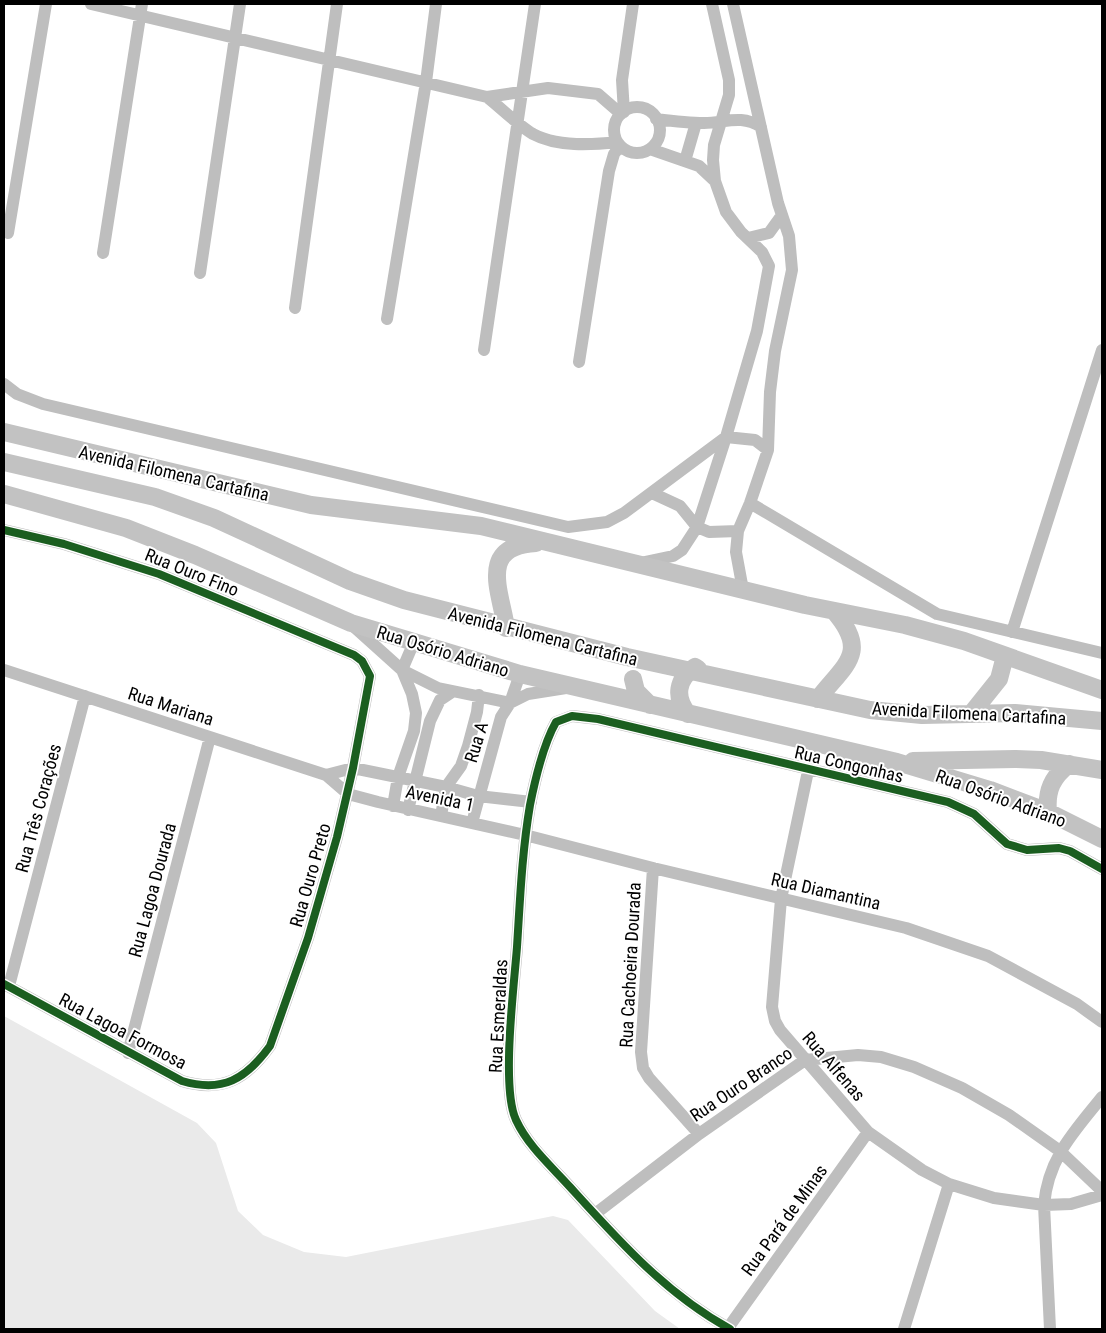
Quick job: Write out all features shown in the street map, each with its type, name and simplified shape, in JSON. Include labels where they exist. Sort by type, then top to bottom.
[{"type":"main road","name":"Avenida Filomena Cartafina","points":[[4,432],[311,505],[386,515],[453,521],[639,563],[743,590],[939,634],[1102,690]]},
{"type":"main road","name":"Avenida Filomena Cartafina","points":[[4,462],[156,497],[214,518],[350,581],[404,600],[506,628],[627,657],[870,710],[913,714],[1024,714],[1102,721]]},
{"type":"main road","name":"Rua Osório Adriano","points":[[4,494],[126,528],[204,558],[350,623],[520,674],[897,762],[990,790],[1048,812],[1102,839]]},
{"type":"main road","points":[[506,628],[503,608],[496,589],[495,580],[498,565],[504,555],[517,546],[542,542]]},
{"type":"main road","points":[[818,699],[844,668],[852,650],[853,642],[847,626],[834,611]]},
{"type":"main road","points":[[627,657],[632,656],[635,664],[633,679],[636,691],[649,705],[665,702],[678,691],[682,679],[695,667],[702,674]]},
{"type":"main road","points":[[971,714],[999,679],[1005,656]]},
{"type":"main road","points":[[609,694],[623,690],[633,679]]},
{"type":"main road","points":[[678,691],[682,707],[688,714]]},
{"type":"main road","name":"Rua Osório Adriano","points":[[897,762],[1015,759],[1069,764],[1102,770]]},
{"type":"main road","points":[[1048,812],[1047,800],[1051,784],[1069,764]]},
{"type":"street","points":[[8,233],[46,4]]},
{"type":"street","points":[[91,4],[141,9],[235,39],[488,97],[548,88],[598,94],[622,113]]},
{"type":"street","points":[[200,273],[240,4]]},
{"type":"street","points":[[295,308],[337,4]]},
{"type":"street","points":[[387,319],[426,82],[436,4]]},
{"type":"street","points":[[484,350],[524,92],[535,4]]},
{"type":"street","points":[[579,362],[608,171],[618,144],[614,127],[622,113],[622,80],[633,4]]},
{"type":"street","points":[[639,563],[667,557],[682,550],[697,527],[726,438],[757,331],[769,266],[762,252],[726,212],[715,182],[713,160],[720,123],[729,95],[729,80],[712,4]]},
{"type":"street","points":[[733,4],[790,244],[792,270],[775,351],[770,392],[768,450],[750,503],[738,531],[736,552],[743,590]]},
{"type":"street","points":[[103,253],[141,9]]},
{"type":"street","points":[[488,97],[532,133],[550,141],[582,144],[618,144],[634,153],[650,149],[699,166],[715,182]]},
{"type":"street","points":[[622,113],[638,108],[645,109],[656,119],[696,123],[746,120],[761,127]]},
{"type":"street","points":[[650,149],[659,135],[656,119]]},
{"type":"street","points":[[685,161],[696,123]]},
{"type":"street","points":[[748,238],[768,233],[782,216]]},
{"type":"street","points":[[1012,632],[1102,350]]},
{"type":"street","points":[[4,384],[17,394],[43,404],[568,527],[608,522],[624,514],[726,438],[755,440],[768,450]]},
{"type":"street","points":[[652,493],[680,506],[697,527],[715,532],[738,531]]},
{"type":"street","points":[[750,503],[937,614],[1102,653]]},
{"type":"street","name":"Rua Ouro Fino","points":[[4,530],[64,544],[159,574],[337,647],[362,660]]},
{"type":"street","points":[[350,623],[402,670],[438,688],[452,692],[478,695],[510,703],[528,694],[575,686]]},
{"type":"street","points":[[393,806],[398,777],[409,752],[416,713],[412,694],[402,670],[414,642]]},
{"type":"street","name":"Rua Ouro Preto","points":[[233,1081],[259,1061],[270,1046],[308,938],[348,794],[369,689],[370,676],[362,660]]},
{"type":"street","name":"Rua Mariana","points":[[4,670],[326,775],[348,794]]},
{"type":"street","name":"Rua A","points":[[472,823],[501,717],[510,703],[520,674]]},
{"type":"street","points":[[408,810],[432,714],[440,700],[452,692]]},
{"type":"street","name":"Rua A","points":[[446,787],[461,766],[468,746],[477,712],[478,695]]},
{"type":"street","name":"Rua Três Corações","points":[[6,985],[85,696]]},
{"type":"street","name":"Rua Congonhas","points":[[572,716],[598,719],[808,771],[948,802],[974,814],[1007,844],[1027,850],[1059,848],[1102,870]]},
{"type":"street","name":"Rua Esmeraldas","points":[[572,716],[561,718],[552,730],[531,802],[525,834],[512,1011],[510,1104],[526,1138],[652,1274],[693,1307],[729,1329]]},
{"type":"street","name":"Rua Lagoa Dourada","points":[[128,1052],[210,737]]},
{"type":"street","points":[[326,775],[353,768],[446,787],[478,796],[531,802]]},
{"type":"street","name":"Rua Alfenas","points":[[808,771],[781,899],[772,1007],[780,1030],[868,1132],[922,1170],[949,1184],[994,1198],[1044,1205],[1071,1204],[1102,1193]]},
{"type":"street","points":[[441,816],[446,787]]},
{"type":"street","name":"Avenida 1","points":[[348,794],[408,810],[525,834]]},
{"type":"street","name":"Rua Diamantina","points":[[525,834],[653,868],[906,928],[988,956],[1076,1004],[1102,1022]]},
{"type":"street","name":"Rua Cachoeira Dourada","points":[[653,868],[640,1052],[643,1068],[661,1093],[699,1134]]},
{"type":"street","name":"Rua Lagoa Formosa","points":[[6,985],[182,1081],[198,1086],[212,1086],[233,1081]]},
{"type":"street","name":"Rua Ouro Branco","points":[[595,1214],[699,1134],[805,1060],[873,1055],[943,1078],[1009,1115],[1060,1151],[1102,1193]]},
{"type":"street","points":[[1050,1329],[1044,1205],[1046,1187],[1060,1151],[1102,1097]]},
{"type":"street","name":"Rua Pará de Minas","points":[[729,1329],[868,1132]]},
{"type":"street","points":[[904,1329],[949,1184]]},
{"type":"shaded area","points":[[4,1016],[197,1123],[216,1143],[238,1211],[263,1235],[304,1252],[346,1257],[553,1216],[568,1220],[655,1311],[680,1329],[4,1329]]},
{"type":"cycle path","points":[[4,530],[64,544],[159,574],[354,655],[362,661],[370,676],[353,768],[337,837],[308,938],[270,1046],[252,1067],[242,1075],[222,1084],[210,1085],[182,1081],[4,984]]},
{"type":"cycle path","points":[[730,1329],[685,1300],[644,1265],[533,1147],[516,1120],[509,1085],[509,1061],[511,1010],[525,840],[537,773],[556,722],[572,716],[598,719],[948,802],[974,814],[1007,844],[1027,850],[1059,848],[1070,851],[1102,869]]}]
